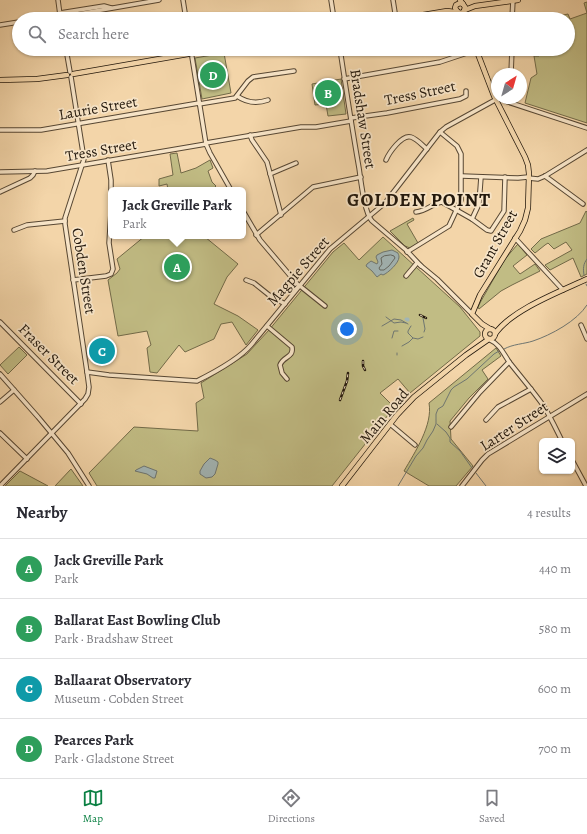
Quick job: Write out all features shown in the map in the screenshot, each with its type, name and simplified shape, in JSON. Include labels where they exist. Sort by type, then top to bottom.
[{"type":"main road","points":[[447,11],[459,3],[475,6],[514,0]]},
{"type":"main road","points":[[456,6],[461,4]]},
{"type":"main road","points":[[441,12],[458,12],[456,6]]},
{"type":"main road","points":[[0,80],[37,80],[174,56]]},
{"type":"main road","name":"Grant Street","points":[[478,56],[491,88]]},
{"type":"main road","name":"Grant Street","points":[[472,314],[480,295],[523,226],[528,208],[528,168],[525,157],[498,104]]},
{"type":"main road","points":[[485,335],[487,330],[497,328],[529,307],[587,279]]},
{"type":"main road","points":[[472,314],[483,329],[486,337],[490,339],[494,338],[495,334],[507,321]]},
{"type":"main road","points":[[472,314],[484,326],[494,331],[495,334]]},
{"type":"main road","name":"Main Road","points":[[470,352],[485,335]]},
{"type":"main road","name":"Main Road","points":[[342,486],[390,424],[414,397],[470,352],[490,339]]},
{"type":"street","points":[[58,0],[60,12]]},
{"type":"street","points":[[78,12],[104,6],[113,8],[159,0]]},
{"type":"street","points":[[183,0],[185,12]]},
{"type":"street","points":[[331,0],[333,12]]},
{"type":"street","points":[[393,0],[396,12]]},
{"type":"street","points":[[513,12],[514,0]]},
{"type":"street","points":[[0,25],[12,23]]},
{"type":"street","name":"Cobden Street","points":[[0,486],[81,404],[86,397],[89,387],[65,221],[83,165],[84,156],[67,56]]},
{"type":"street","points":[[191,56],[206,144],[229,187]]},
{"type":"street","name":"Bradshaw Street","points":[[341,56],[368,217]]},
{"type":"street","points":[[344,78],[440,62],[458,56]]},
{"type":"street","points":[[511,68],[512,56]]},
{"type":"street","points":[[268,100],[249,102],[237,96],[252,78],[294,71]]},
{"type":"street","name":"Tress Street","points":[[0,172],[47,171],[250,135],[301,127],[316,127],[460,99],[466,96],[466,91]]},
{"type":"street","name":"Laurie Street","points":[[0,130],[38,130],[233,98],[237,96]]},
{"type":"street","name":"Magpie Street","points":[[88,373],[197,381],[218,370],[245,352],[330,249],[385,203],[440,132],[446,127],[491,104]]},
{"type":"street","points":[[519,104],[587,128]]},
{"type":"street","points":[[407,252],[448,227],[461,198],[461,154],[457,146],[440,132]]},
{"type":"street","points":[[250,135],[266,159],[281,215]]},
{"type":"street","points":[[386,160],[389,154],[402,139],[407,137],[412,138],[427,149]]},
{"type":"street","points":[[462,176],[538,179],[587,150]]},
{"type":"street","points":[[108,160],[112,187]]},
{"type":"street","points":[[270,174],[296,163]]},
{"type":"street","points":[[0,192],[30,178],[35,171]]},
{"type":"street","points":[[545,176],[583,204]]},
{"type":"street","points":[[256,235],[314,187],[361,177]]},
{"type":"street","points":[[472,219],[480,202],[481,177]]},
{"type":"street","points":[[416,212],[422,212],[441,202],[490,231],[504,210],[505,177]]},
{"type":"street","points":[[246,217],[256,235],[300,286],[325,306]]},
{"type":"street","points":[[368,217],[373,219],[400,248],[407,252],[472,314]]},
{"type":"street","points":[[14,230],[27,225],[65,221]]},
{"type":"street","points":[[515,238],[563,290]]},
{"type":"street","points":[[73,280],[108,275],[111,273],[113,268],[110,239]]},
{"type":"street","points":[[407,252],[417,263],[422,266]]},
{"type":"street","points":[[406,276],[417,263]]},
{"type":"street","points":[[246,280],[254,283],[269,295],[285,304]]},
{"type":"street","name":"Fraser Street","points":[[0,322],[81,404]]},
{"type":"street","points":[[581,325],[587,339]]},
{"type":"street","points":[[267,326],[292,347],[291,355],[280,364],[281,372],[287,379]]},
{"type":"street","points":[[495,334],[500,348]]},
{"type":"street","points":[[490,339],[500,348],[542,404],[550,416],[561,438]]},
{"type":"street","points":[[451,427],[478,394],[510,362]]},
{"type":"street","points":[[0,374],[68,453],[90,486]]},
{"type":"street","points":[[486,420],[497,408],[531,389]]},
{"type":"street","points":[[0,402],[14,390]]},
{"type":"street","name":"Larter Street","points":[[462,486],[488,454],[587,394]]},
{"type":"street","points":[[390,424],[415,445]]},
{"type":"street","points":[[0,433],[27,459]]},
{"type":"street","points":[[575,466],[586,486]]},
{"type":"shaded area","points":[[587,2],[587,13],[584,3]]},
{"type":"shaded area","points":[[587,13],[587,123],[527,104],[527,95],[531,78],[537,74],[534,56],[575,56],[575,17]]},
{"type":"shaded area","points":[[207,56],[225,56],[231,93],[202,99],[195,58]]},
{"type":"shaded area","points":[[341,79],[346,114],[328,116],[326,104],[315,105],[312,84]]},
{"type":"shaded area","points":[[177,153],[181,173],[196,168],[210,160],[213,168],[208,171],[212,182],[216,186],[168,187],[167,184],[159,186],[159,179],[173,175],[170,154]]},
{"type":"shaded area","points":[[586,211],[587,274],[581,277],[573,258],[550,270],[545,265],[572,250],[566,242],[554,249],[548,243],[535,253],[531,249],[541,239],[580,223]]},
{"type":"shaded area","points":[[413,218],[414,220],[407,224],[418,243],[410,248],[405,246],[390,231]]},
{"type":"shaded area","points":[[383,237],[460,307],[480,332],[480,336],[410,393],[398,379],[380,393],[391,404],[392,410],[332,486],[97,486],[89,473],[134,427],[198,431],[196,403],[204,398],[201,383],[247,354],[269,330],[333,252],[344,243],[359,260]]},
{"type":"shaded area","points":[[141,239],[207,239],[238,264],[227,277],[214,304],[238,316],[258,330],[246,345],[232,322],[221,324],[214,339],[185,352],[179,345],[157,373],[150,372],[147,348],[151,345],[147,331],[118,336],[108,280],[120,269],[117,259]]},
{"type":"shaded area","points":[[518,244],[527,255],[513,266],[520,274],[535,264],[540,271],[501,291],[479,309],[478,307],[481,301],[505,259]]},
{"type":"shaded area","points":[[19,347],[27,355],[8,374],[0,365]]},
{"type":"shaded area","points":[[496,348],[501,356],[482,370],[488,379],[469,398],[450,421],[451,439],[473,466],[456,486],[429,486],[404,471],[418,447],[426,429],[430,411],[429,403]]},
{"type":"shaded area","points":[[71,469],[83,486],[55,486]]},
{"type":"shaded area","points":[[20,471],[48,486],[5,486]]},
{"type":"water","points":[[392,250],[398,253],[399,259],[393,268],[377,277],[366,266],[367,264],[371,261],[377,264],[377,255]]},
{"type":"water","points":[[210,458],[218,462],[218,464],[215,474],[212,477],[206,478],[200,474],[200,471]]},
{"type":"water","points":[[144,466],[157,471],[155,478],[135,471]]},
{"type":"waterway","points":[[584,275],[583,271],[587,259]]},
{"type":"waterway","points":[[504,349],[548,335],[577,317],[587,305]]},
{"type":"waterway","points":[[386,317],[394,323],[406,323]]},
{"type":"waterway","points":[[423,318],[425,329],[424,332]]},
{"type":"waterway","points":[[382,326],[394,319],[401,320],[408,324]]},
{"type":"waterway","points":[[406,319],[408,319],[408,320],[407,320],[406,319]]},
{"type":"waterway","points":[[402,346],[413,338],[408,333],[411,326]]},
{"type":"waterway","points":[[392,338],[394,331],[398,331]]},
{"type":"waterway","points":[[413,338],[418,339],[423,337]]},
{"type":"waterway","points":[[398,486],[433,431],[436,424],[436,414],[438,409],[443,406],[451,390],[467,379],[499,351]]},
{"type":"waterway","points":[[437,424],[446,432],[450,438],[450,442],[460,451],[472,468]]},
{"type":"waterway","points":[[476,473],[486,486]]},
{"type":"railway","points":[[420,315],[426,318]]},
{"type":"railway","points":[[363,361],[365,370]]},
{"type":"railway","points":[[340,400],[347,381],[348,373]]},
{"type":"place","name":"Pearces Park","points":[[213,75]]},
{"type":"place","name":"Ballarat East Bowling Club","points":[[328,93]]},
{"type":"place","name":"Jack Greville Park","points":[[177,267]]},
{"type":"place","name":"Ballaarat Observatory","points":[[102,351]]},
{"type":"district","name":"GOLDEN POINT","points":[[419,199]]}]
